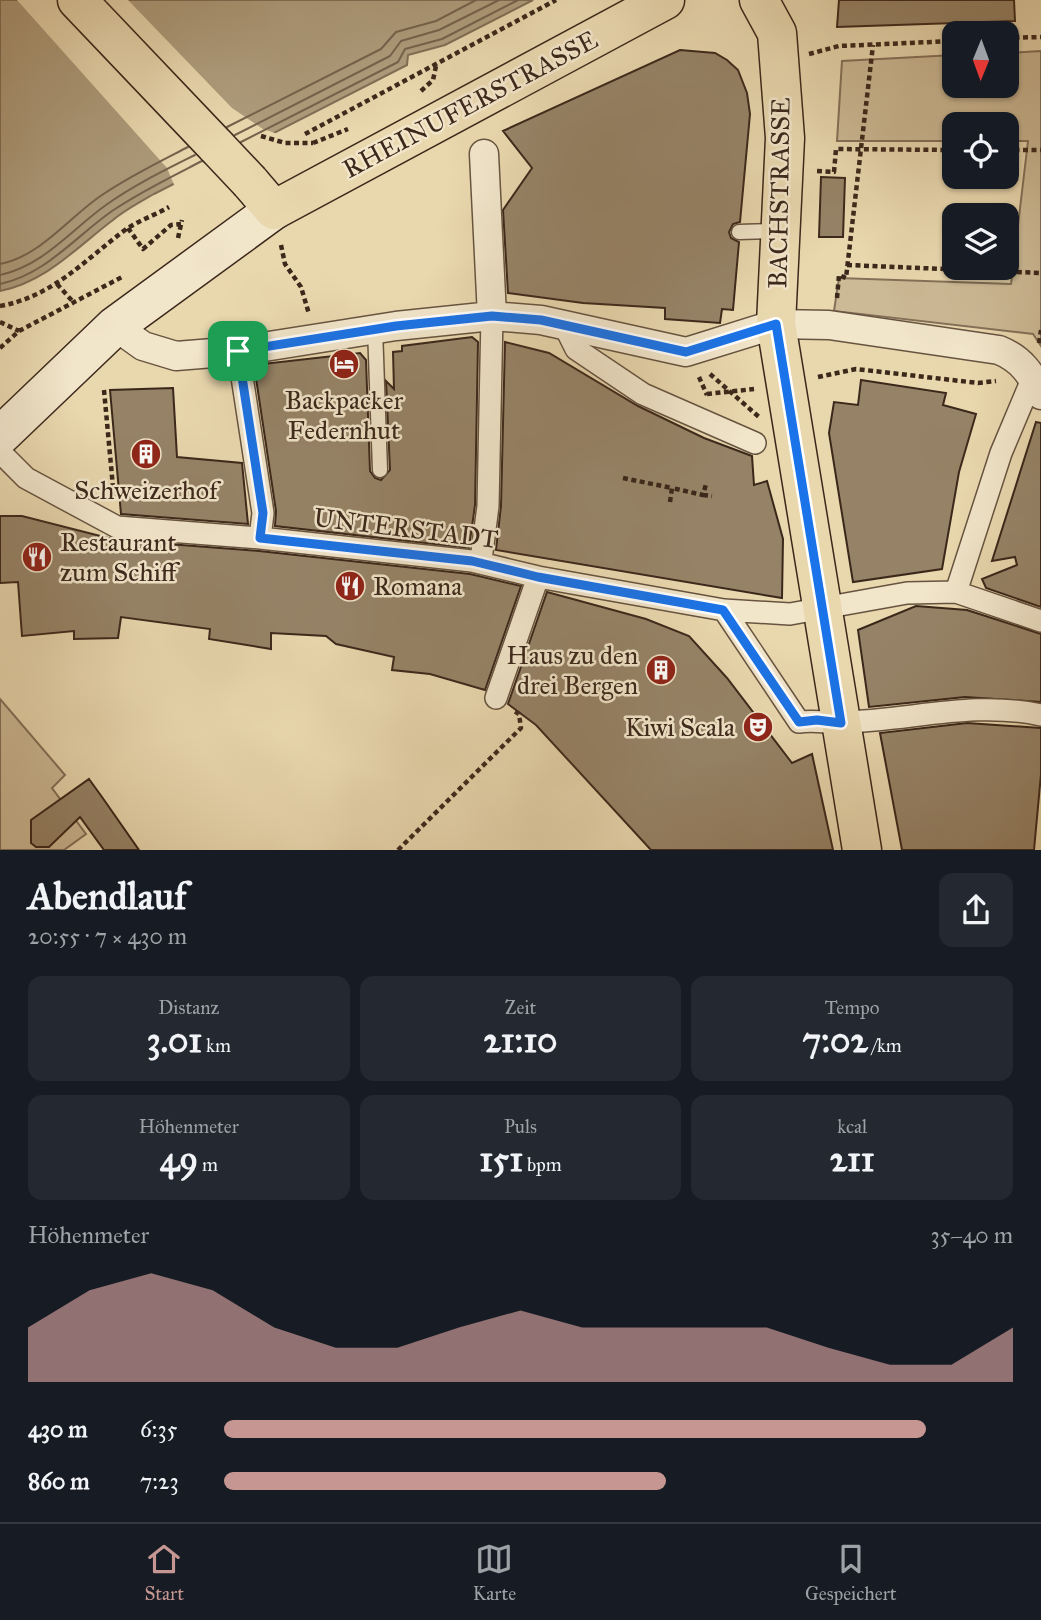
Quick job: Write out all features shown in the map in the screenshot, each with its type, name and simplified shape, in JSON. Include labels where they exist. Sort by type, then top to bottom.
[{"type":"main road","points":[[0,436],[115,326],[262,196],[77,0]]},
{"type":"main road","name":"RHEINUFERSTRASSE","points":[[262,196],[665,0]]},
{"type":"main road","name":"BACHSTRASSE","points":[[759,0],[777,33],[781,61],[785,138],[776,324],[862,850]]},
{"type":"street","points":[[472,561],[481,559],[488,506],[492,316],[484,155]]},
{"type":"street","points":[[115,326],[143,346],[176,356],[238,351],[375,328],[492,316],[564,325],[686,352],[776,324],[829,325],[999,350],[1017,357],[1037,386],[1001,453],[956,592],[1041,621]]},
{"type":"street","points":[[564,325],[576,349],[587,359],[643,394],[755,443]]},
{"type":"street","points":[[238,351],[263,513],[260,538]]},
{"type":"street","name":"UNTERSTADT","points":[[0,452],[26,478],[117,527],[260,538],[472,561],[538,577],[723,610],[790,614],[907,593],[956,592]]},
{"type":"street","points":[[496,698],[538,577]]},
{"type":"street","points":[[723,610],[799,722],[817,720],[841,723],[977,709],[1041,715]]},
{"type":"lane","points":[[739,232],[779,231]]},
{"type":"lane","points":[[375,328],[380,470]]},
{"type":"path","points":[[305,134],[556,0]]},
{"type":"path","points":[[1019,38],[1041,37]]},
{"type":"path","points":[[781,61],[839,46],[942,42]]},
{"type":"path","points":[[836,307],[839,275],[846,278],[873,45]]},
{"type":"path","points":[[411,97],[433,80],[436,66]]},
{"type":"path","points":[[261,136],[285,143],[313,143],[352,128]]},
{"type":"path","points":[[835,167],[836,149],[942,150]]},
{"type":"path","points":[[1019,150],[1041,150]]},
{"type":"path","points":[[0,306],[26,300],[57,284],[128,228],[169,207]]},
{"type":"path","points":[[128,228],[143,249],[170,225],[182,222],[180,236],[171,243]]},
{"type":"path","points":[[285,264],[301,287],[314,339]]},
{"type":"path","points":[[847,265],[1041,273]]},
{"type":"path","points":[[0,348],[19,331],[134,271]]},
{"type":"path","points":[[57,284],[75,304]]},
{"type":"path","points":[[0,322],[19,331]]},
{"type":"path","points":[[822,376],[856,369],[978,383],[1037,386]]},
{"type":"path","points":[[104,390],[117,527]]},
{"type":"path","points":[[707,394],[730,392]]},
{"type":"path","points":[[623,478],[712,496]]},
{"type":"path","points":[[704,495],[706,484]]},
{"type":"path","points":[[670,502],[672,488]]},
{"type":"path","points":[[398,850],[521,728],[519,714],[496,698]]},
{"type":"shaded area","points":[[1041,51],[1041,346],[1033,334],[834,311],[839,278],[1011,284],[1011,280],[1019,280],[1019,217],[1028,141],[1019,141],[1019,112],[942,112],[942,141],[837,141],[842,61],[942,56],[942,98],[1019,98],[1019,52]]},
{"type":"shaded area","points":[[0,699],[65,775],[52,788],[86,834],[64,850],[0,850]]},
{"type":"water","points":[[0,0],[533,0],[445,45],[408,55],[407,65],[154,194],[118,216],[46,272],[0,291]]},
{"type":"pier","points":[[17,0],[128,0],[232,108],[263,129],[278,134],[175,187],[167,168]]},
{"type":"building","points":[[839,0],[1014,0],[1015,21],[942,21],[942,23],[837,27]]},
{"type":"building","points":[[680,50],[715,53],[727,60],[738,70],[747,93],[750,114],[740,222],[733,224],[729,232],[731,238],[739,242],[733,310],[722,309],[720,323],[665,319],[665,308],[583,303],[508,293],[503,210],[532,168],[503,131]]},
{"type":"building","points":[[821,177],[845,178],[843,237],[819,237]]},
{"type":"building","points":[[472,337],[478,342],[475,505],[469,548],[275,526],[276,511],[254,365],[360,353],[366,360],[370,471],[375,478],[381,480],[390,470],[386,381],[394,389],[393,352],[402,351],[402,346]]},
{"type":"building","points":[[505,342],[549,353],[638,406],[704,438],[752,456],[754,485],[767,481],[783,539],[782,598],[496,550],[501,506]]},
{"type":"building","points":[[861,380],[946,393],[943,405],[976,414],[959,472],[942,569],[853,582],[829,433],[834,402],[858,405]]},
{"type":"building","name":"Schweizerhof","points":[[173,388],[177,457],[242,463],[248,524],[121,514],[110,390]]},
{"type":"building","points":[[1036,422],[1041,423],[1041,607],[986,588],[982,579],[1017,565],[1015,557],[992,561]]},
{"type":"building","points":[[0,516],[22,516],[116,540],[259,551],[470,574],[521,586],[485,690],[430,674],[392,670],[394,657],[336,644],[326,636],[271,633],[271,649],[209,639],[210,629],[121,617],[118,638],[74,639],[74,631],[22,636],[18,582],[0,583]]},
{"type":"building","points":[[547,592],[646,619],[689,636],[727,678],[792,763],[812,754],[833,850],[651,850],[536,725],[508,704]]},
{"type":"building","points":[[916,606],[967,610],[1041,634],[1041,702],[965,697],[869,707],[858,630]]},
{"type":"building","points":[[967,723],[1041,728],[1041,774],[1034,850],[902,850],[880,733]]},
{"type":"building","points":[[89,779],[139,850],[104,850],[80,817],[49,847],[36,847],[31,843],[31,820]]},
{"type":"place","name":"Backpacker Federnhut","points":[[344,364]]},
{"type":"place","name":"Schweizerhof","points":[[146,454]]},
{"type":"place","name":"Restaurant zum Schiff","points":[[37,557]]},
{"type":"place","name":"Romana","points":[[350,586]]},
{"type":"place","name":"Haus zu den drei Bergen","points":[[661,670]]},
{"type":"place","name":"Kiwi Scala","points":[[758,727]]},
{"type":"route","points":[[492,316],[541,320],[686,352],[776,324],[784,385],[820,578],[841,723],[817,720],[799,722],[723,610],[538,577],[472,561],[260,538],[263,513],[238,351],[396,326],[492,316]]}]
